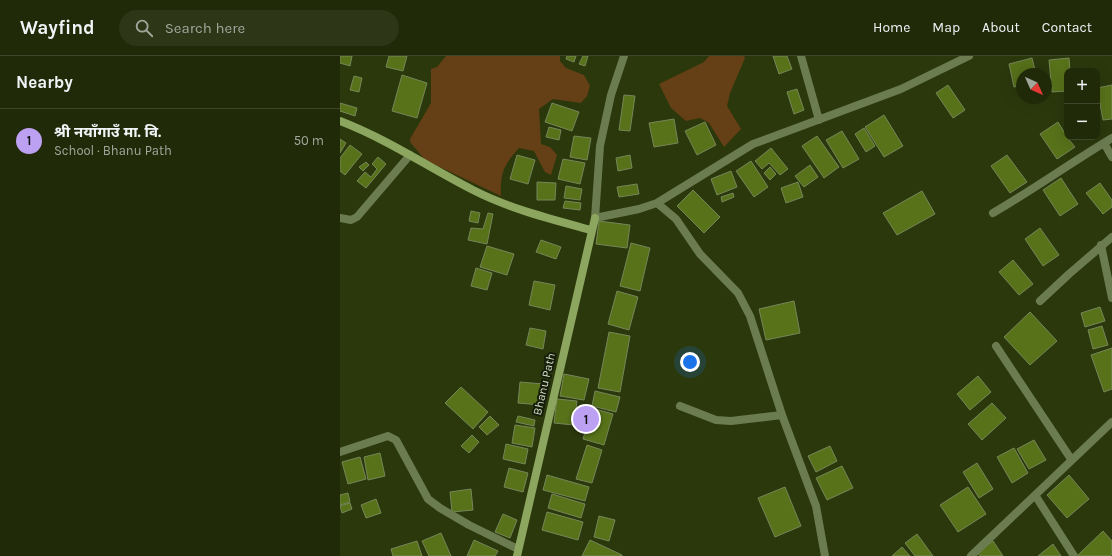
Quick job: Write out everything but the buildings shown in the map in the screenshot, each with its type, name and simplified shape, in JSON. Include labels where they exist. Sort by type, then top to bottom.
[{"type":"street","points":[[624,56],[611,96],[600,146],[595,218],[639,209],[657,203],[753,144],[901,89],[969,56]]},
{"type":"street","points":[[801,56],[819,120]]},
{"type":"street","points":[[340,121],[364,130],[474,190],[529,213],[591,230]]},
{"type":"street","points":[[993,213],[1058,174],[1112,138]]},
{"type":"street","points":[[1104,143],[1112,157]]},
{"type":"street","points":[[340,218],[351,220],[356,217],[410,155]]},
{"type":"street","points":[[657,203],[676,219],[700,254],[738,293],[750,316],[782,415],[816,506],[824,556]]},
{"type":"street","name":"Bhanu Path","points":[[518,552],[591,230],[595,218]]},
{"type":"street","points":[[1040,301],[1101,245],[1112,237]]},
{"type":"street","points":[[1101,245],[1112,298]]},
{"type":"street","points":[[996,346],[1071,459]]},
{"type":"street","points":[[680,406],[716,420],[731,421],[782,415]]},
{"type":"street","points":[[971,556],[1071,459],[1112,422]]},
{"type":"street","points":[[340,452],[388,436],[396,440],[428,499],[468,525],[518,552]]},
{"type":"street","points":[[1035,495],[1074,556]]},
{"type":"shaded area","points":[[446,56],[560,56],[560,61],[566,68],[584,75],[590,86],[587,96],[581,103],[553,99],[539,109],[541,144],[550,147],[557,155],[551,175],[545,172],[534,151],[519,148],[506,164],[504,169],[501,181],[501,196],[425,160],[410,142],[410,139],[431,103],[431,69],[437,67]]},
{"type":"shaded area","points":[[709,56],[744,56],[745,58],[730,93],[727,106],[741,129],[724,147],[709,123],[700,118],[686,121],[671,108],[659,84],[704,62]]},
{"type":"place","name":"श्री नयाँगाउँ मा. वि.","points":[[586,419]]}]
